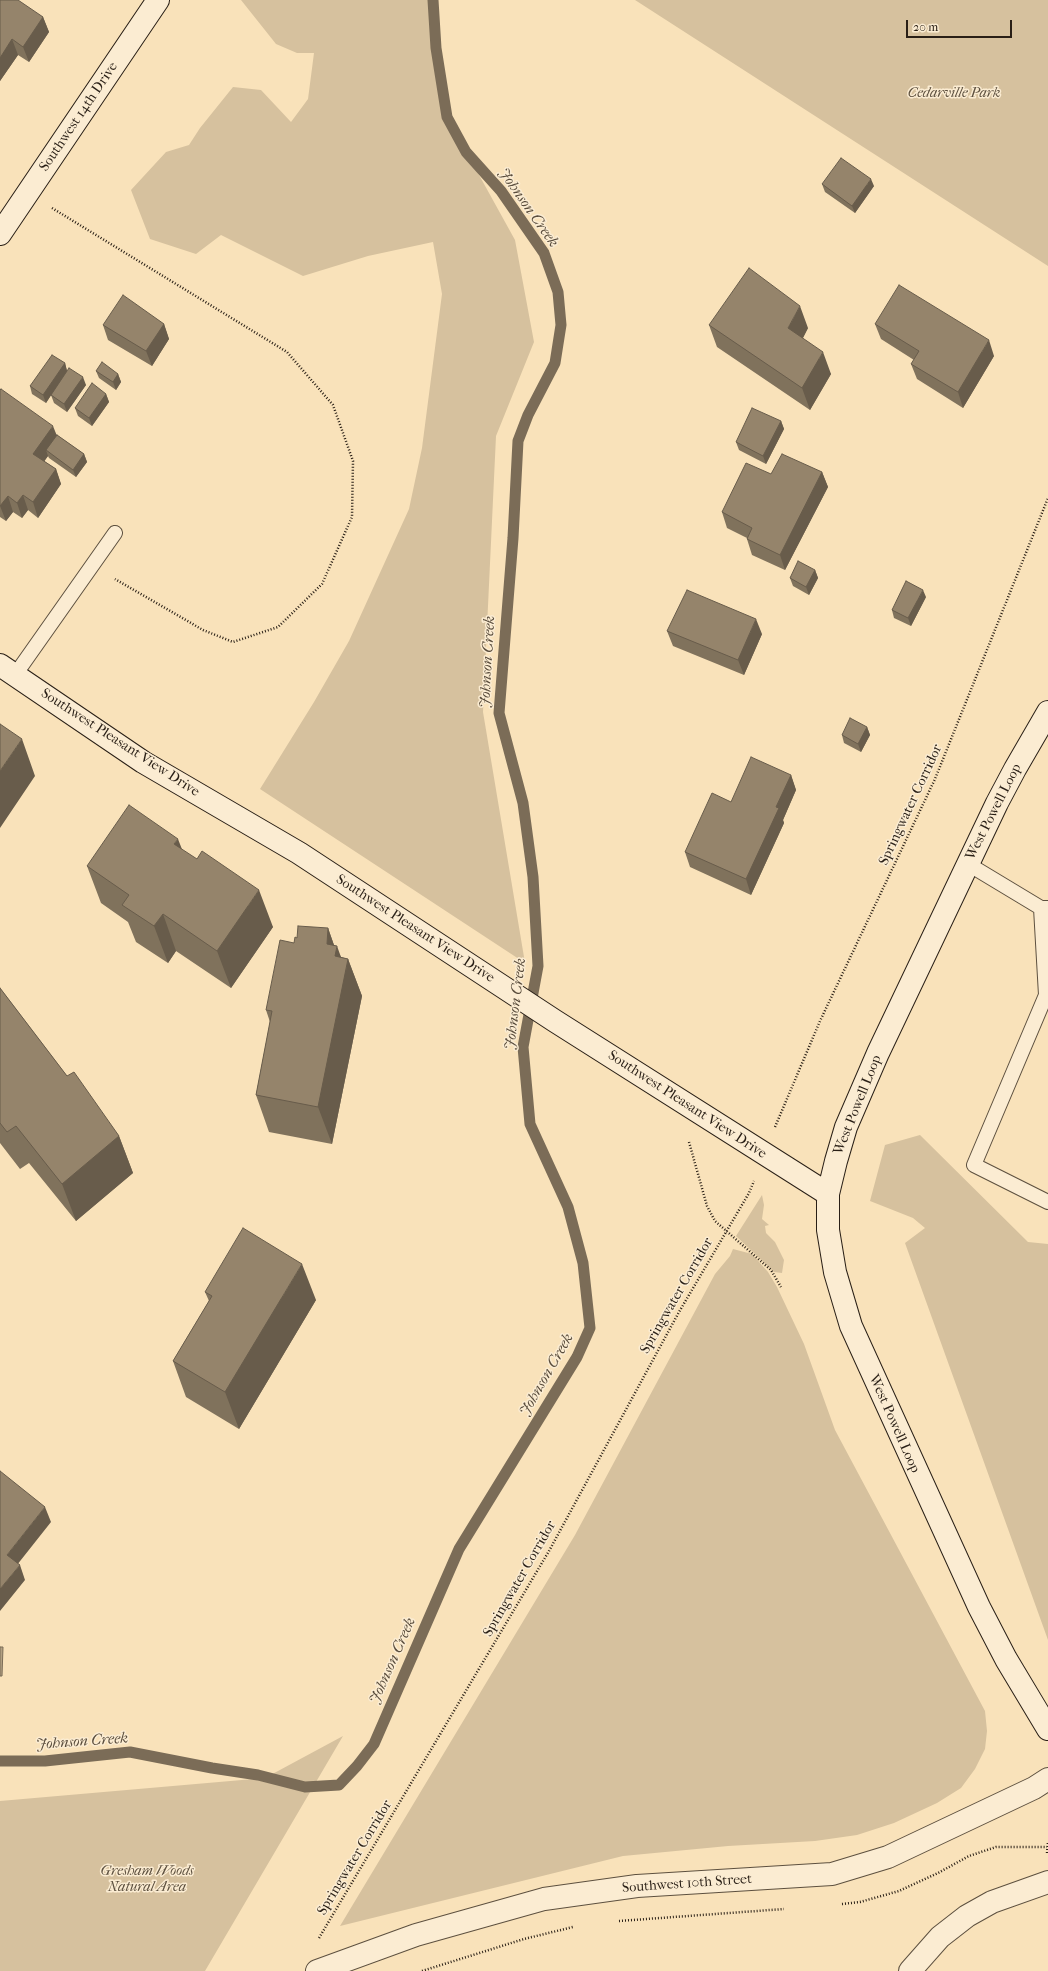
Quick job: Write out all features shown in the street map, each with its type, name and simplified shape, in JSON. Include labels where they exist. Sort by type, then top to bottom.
[{"type":"street","name":"Southwest 14th Drive","points":[[0,234],[158,0]]},
{"type":"street","name":"Southwest Pleasant View Drive","points":[[7,670],[143,762],[299,853],[555,1021],[828,1194]]},
{"type":"street","name":"West Powell Loop","points":[[1048,712],[1015,769],[968,864],[857,1100],[836,1161],[828,1194],[828,1230],[835,1272],[851,1326],[979,1607],[1006,1659],[1048,1729]]},
{"type":"street","name":"Southwest 10th Street","points":[[317,1971],[416,1935],[544,1899],[637,1886],[832,1874],[888,1857],[1034,1788],[1048,1779]]},
{"type":"street","points":[[910,1971],[940,1937],[967,1916],[992,1902],[1048,1882]]},
{"type":"lane","points":[[7,670],[92,565],[115,533]]},
{"type":"lane","points":[[968,864],[1044,908],[1047,995],[974,1165],[1048,1202]]},
{"type":"path","points":[[58,212],[287,352],[333,405],[353,461],[352,517],[322,584],[278,627],[233,642],[203,630],[92,565]]},
{"type":"path","name":"Springwater Corridor","points":[[780,1116],[820,1021],[936,779],[1048,498]]},
{"type":"path","points":[[680,1101],[707,1206],[715,1221],[771,1270],[781,1287]]},
{"type":"path","name":"Springwater Corridor","points":[[315,1944],[545,1557],[671,1325],[749,1193]]},
{"type":"green space","points":[[241,0],[433,0],[436,48],[447,117],[515,240],[534,342],[496,436],[483,712],[525,963],[260,789],[314,702],[349,641],[409,509],[422,448],[442,294],[433,242],[368,256],[303,276],[221,235],[196,254],[150,239],[131,190],[166,152],[189,145],[200,128],[233,87],[261,90],[291,122],[308,99],[314,53],[297,53],[276,44]]},
{"type":"green space","name":"Cedarville Park","points":[[635,0],[1048,0],[1048,266]]},
{"type":"green space","points":[[920,1135],[1028,1242],[1048,1244],[1048,1640],[905,1243],[925,1228],[913,1218],[870,1201],[885,1145]]},
{"type":"green space","points":[[762,1195],[764,1205],[762,1219],[769,1225],[765,1226],[766,1233],[775,1242],[784,1260],[782,1273],[774,1272],[736,1236]]},
{"type":"green space","points":[[733,1249],[752,1254],[768,1272],[777,1287],[804,1344],[835,1430],[985,1711],[987,1731],[985,1749],[975,1769],[961,1788],[937,1803],[894,1823],[857,1835],[815,1841],[728,1846],[623,1856],[340,1926],[575,1535],[715,1274],[730,1256]]},
{"type":"green space","name":"Gresham Woods Natural Area","points":[[343,1736],[205,1971],[0,1971],[0,1801],[265,1778]]},
{"type":"shaded area","points":[[0,1647],[3,1647],[2,1676],[0,1676]]},
{"type":"building","points":[[0,0],[18,0],[43,17],[23,47],[12,39],[0,58]]},
{"type":"building","points":[[841,158],[871,179],[852,206],[822,184]]},
{"type":"building","points":[[749,268],[800,306],[788,328],[823,352],[802,388],[709,325]]},
{"type":"building","points":[[899,285],[989,340],[958,392],[911,364],[919,351],[875,324]]},
{"type":"building","points":[[123,295],[164,324],[146,351],[103,325]]},
{"type":"building","points":[[52,355],[65,363],[43,395],[30,386]]},
{"type":"building","points":[[102,362],[118,374],[113,382],[96,371]]},
{"type":"building","points":[[69,368],[83,377],[64,404],[51,395]]},
{"type":"building","points":[[92,383],[106,394],[89,418],[75,408]]},
{"type":"building","points":[[1,389],[53,426],[33,454],[56,469],[33,502],[23,495],[17,503],[8,496],[0,506]]},
{"type":"building","points":[[752,408],[781,421],[763,456],[736,442]]},
{"type":"building","points":[[57,435],[84,454],[73,470],[46,450]]},
{"type":"building","points":[[782,454],[822,472],[780,555],[747,539],[752,528],[722,512],[746,463],[771,474]]},
{"type":"building","points":[[798,561],[815,570],[806,587],[790,578]]},
{"type":"building","points":[[906,581],[923,590],[908,618],[892,610]]},
{"type":"building","points":[[687,590],[756,619],[738,660],[667,631]]},
{"type":"building","points":[[850,718],[867,727],[858,744],[842,735]]},
{"type":"building","points":[[0,724],[22,739],[0,771]]},
{"type":"building","points":[[751,757],[791,775],[776,807],[779,808],[746,879],[685,852],[712,793],[731,802]]},
{"type":"building","points":[[129,805],[178,839],[174,844],[197,859],[202,851],[259,890],[217,951],[163,914],[154,926],[122,905],[129,895],[87,866]]},
{"type":"building","points":[[298,926],[328,928],[327,944],[337,946],[335,956],[348,959],[318,1107],[256,1095],[272,1011],[266,1010],[280,940],[294,943],[295,937],[297,938]]},
{"type":"building","points":[[0,988],[67,1076],[74,1072],[119,1136],[62,1184],[16,1126],[7,1132],[0,1123]]},
{"type":"building","points":[[243,1228],[302,1264],[225,1392],[173,1361],[212,1296],[205,1292]]},
{"type":"building","points":[[0,1471],[45,1507],[7,1555],[20,1565],[0,1589]]},
{"type":"waterway","name":"Johnson Creek","points":[[0,1761],[45,1761],[130,1752],[212,1768],[258,1775],[305,1787],[339,1785],[357,1766],[374,1744],[459,1549],[577,1357],[590,1328],[583,1263],[568,1207],[530,1124],[523,1047],[538,966],[533,877],[523,803],[499,713],[513,538],[518,441],[528,415],[555,363],[561,325],[558,292],[544,253],[501,191],[466,152],[447,117],[436,48],[433,0]]}]
